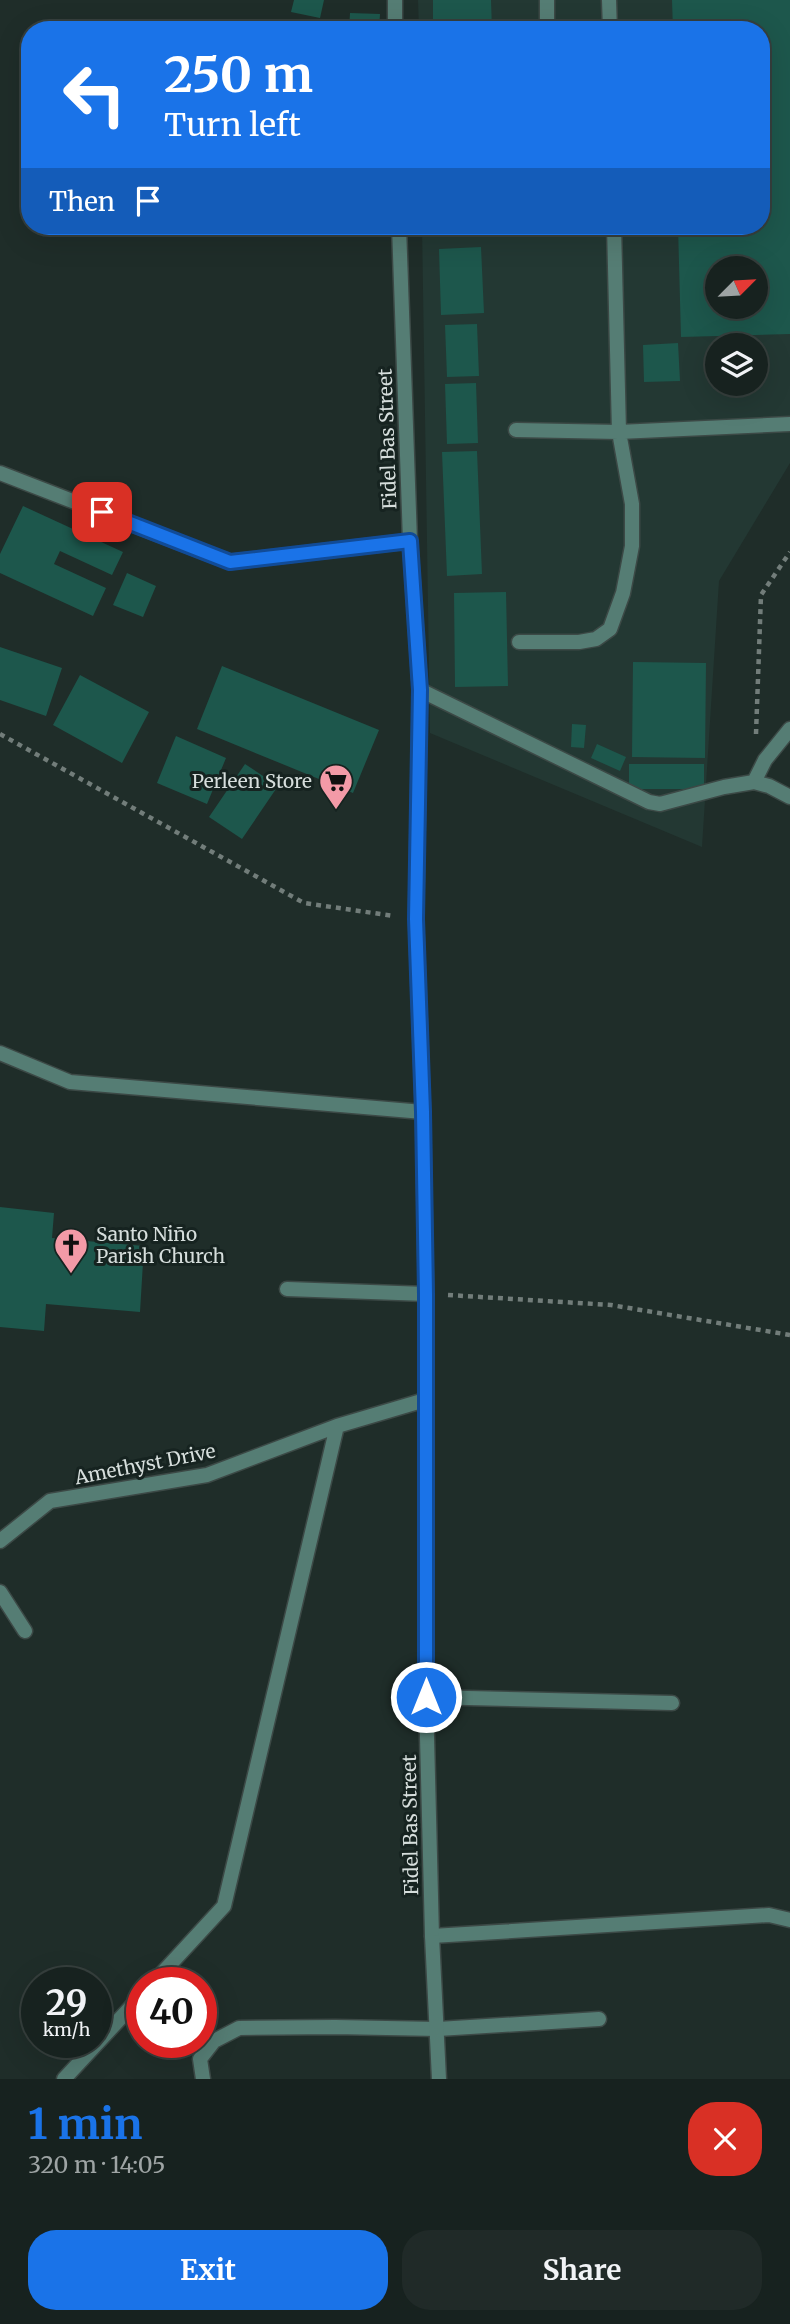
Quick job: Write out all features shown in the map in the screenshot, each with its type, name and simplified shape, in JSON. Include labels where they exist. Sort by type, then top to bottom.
[{"type":"street","points":[[395,0],[396,21]]},
{"type":"street","points":[[547,0],[547,21]]},
{"type":"street","points":[[609,0],[610,21]]},
{"type":"street","name":"Fidel Bas Street","points":[[399,235],[410,541],[420,690],[416,919],[426,1294],[426,1697],[432,1936],[439,2079]]},
{"type":"street","points":[[519,642],[579,642],[596,639],[610,629],[624,593],[632,546],[632,504],[619,432],[614,235]]},
{"type":"street","points":[[516,430],[619,432],[790,424]]},
{"type":"street","points":[[0,473],[230,562],[410,541]]},
{"type":"street","points":[[420,690],[649,802],[660,804],[754,782],[790,797]]},
{"type":"street","points":[[754,782],[765,760],[790,729]]},
{"type":"street","points":[[0,1053],[70,1082],[423,1112]]},
{"type":"street","points":[[287,1289],[426,1294]]},
{"type":"street","name":"Amethyst Drive","points":[[0,1541],[50,1501],[207,1475],[337,1426],[425,1400]]},
{"type":"street","points":[[168,1967],[224,1906],[337,1426]]},
{"type":"street","points":[[0,1592],[25,1631]]},
{"type":"street","points":[[426,1697],[672,1703]]},
{"type":"street","points":[[432,1936],[769,1915],[790,1920]]},
{"type":"street","points":[[64,2079],[126,2012]]},
{"type":"street","points":[[203,2079],[200,2059],[214,2040],[239,2028],[438,2029],[598,2019]]},
{"type":"path","points":[[765,760],[756,748],[761,595],[790,552]]},
{"type":"path","points":[[0,734],[304,902],[416,919]]},
{"type":"path","points":[[426,1294],[611,1305],[790,1335]]},
{"type":"shaded area","points":[[418,0],[790,0],[790,463],[719,581],[702,847],[430,733],[422,235],[770,235],[770,21],[419,21]]},
{"type":"building","points":[[294,0],[324,0],[320,18],[291,12]]},
{"type":"building","points":[[433,0],[491,0],[492,21],[433,21]]},
{"type":"building","points":[[672,0],[790,0],[790,334],[705,333],[705,336],[681,337],[678,235],[770,235],[770,21],[673,21]]},
{"type":"building","points":[[350,13],[380,14],[380,21],[350,21]]},
{"type":"building","points":[[481,247],[484,313],[441,315],[439,249]]},
{"type":"building","points":[[477,324],[479,376],[447,377],[445,325]]},
{"type":"building","points":[[678,343],[680,381],[644,382],[643,345]]},
{"type":"building","points":[[476,383],[478,443],[447,444],[445,384]]},
{"type":"building","points":[[477,451],[482,574],[447,576],[442,452]]},
{"type":"building","points":[[23,506],[123,552],[112,575],[60,551],[54,564],[106,588],[93,616],[0,573],[0,554]]},
{"type":"building","points":[[127,573],[156,586],[143,617],[113,605]]},
{"type":"building","points":[[506,592],[508,686],[455,687],[454,593]]},
{"type":"building","points":[[0,647],[62,668],[46,716],[0,700]]},
{"type":"building","points":[[633,662],[706,663],[705,758],[632,757]]},
{"type":"building","points":[[222,666],[379,730],[353,793],[197,729]]},
{"type":"building","points":[[80,675],[149,712],[122,763],[53,725]]},
{"type":"building","points":[[572,724],[586,725],[584,748],[571,747]]},
{"type":"building","points":[[176,736],[226,758],[207,804],[157,783]]},
{"type":"building","points":[[597,744],[626,757],[620,771],[591,758]]},
{"type":"building","points":[[245,764],[278,786],[242,839],[209,817]]},
{"type":"building","points":[[629,764],[704,764],[704,789],[629,789]]},
{"type":"building","name":"Santo Niño Parish Church","points":[[0,1207],[54,1213],[52,1238],[144,1246],[140,1312],[46,1304],[44,1331],[0,1327]]},
{"type":"place","name":"Perleen Store","points":[[336,811]]},
{"type":"place","name":"Santo Niño Parish Church","points":[[71,1275]]},
{"type":"route","points":[[102,512],[230,562],[410,541],[420,690],[416,919],[426,1294],[426,1697]]}]
